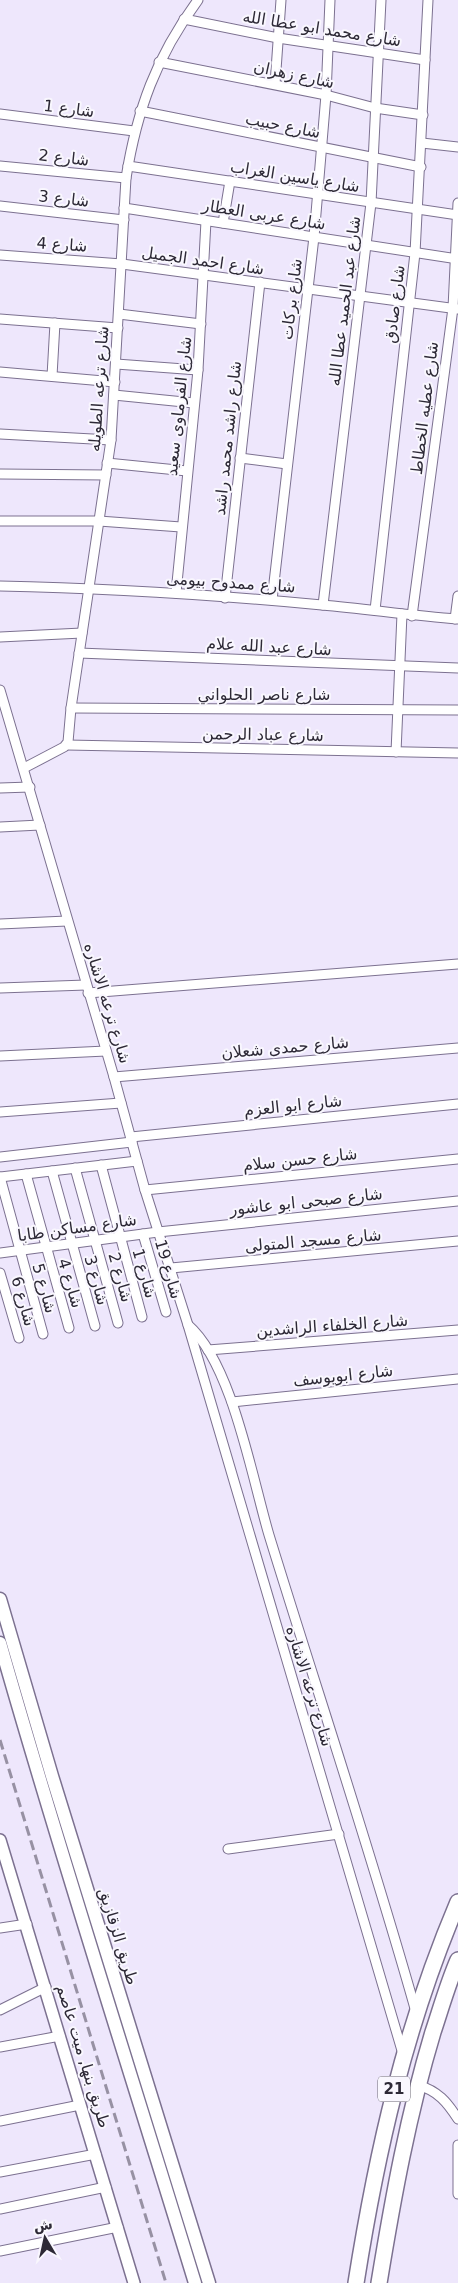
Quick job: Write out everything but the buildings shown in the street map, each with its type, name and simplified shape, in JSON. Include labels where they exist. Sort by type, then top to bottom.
[{"type":"highway","name":"21","points":[[356,2283],[377,2159],[404,2056],[435,1958],[458,1902]]},
{"type":"highway","name":"21","points":[[379,2283],[394,2190],[418,2085],[443,2000],[458,1960]]},
{"type":"main road","name":"طريق الزقازيق","points":[[0,1599],[209,2283]]},
{"type":"main road","name":"طريق الزقازيق","points":[[0,1643],[57,1838],[195,2283]]},
{"type":"main road","points":[[57,1838],[71,1834]]},
{"type":"street","name":"شارع ترعه الطويله","points":[[67,744],[70,708],[111,440],[128,166],[140,111],[159,62],[184,19],[198,0]]},
{"type":"street","points":[[275,84],[281,0]]},
{"type":"street","name":"شارع بركات","points":[[272,600],[314,237],[326,95],[330,0]]},
{"type":"street","name":"شارع عبد الحميد عطا الله","points":[[323,605],[371,203],[381,0]]},
{"type":"street","name":"شارع صادق","points":[[375,610],[416,253],[428,0]]},
{"type":"street","name":"شارع محمد ابو عطا الله","points":[[184,19],[278,38],[425,60]]},
{"type":"street","name":"شارع زهران","points":[[159,62],[275,84],[375,108],[423,115]]},
{"type":"street","name":"شارع حبيب","points":[[140,111],[322,148],[374,156],[421,167]]},
{"type":"street","name":"شارع 1","points":[[0,114],[134,132]]},
{"type":"street","points":[[422,143],[458,147]]},
{"type":"street","name":"شارع 2","points":[[0,166],[126,178]]},
{"type":"street","name":"شارع ياسين الغراب","points":[[128,166],[371,203],[458,214]]},
{"type":"street","points":[[223,223],[230,181]]},
{"type":"street","name":"شارع عطيه الخطاط","points":[[412,616],[455,309],[458,203]]},
{"type":"street","name":"شارع 3","points":[[0,206],[124,220]]},
{"type":"street","name":"شارع عربى العطار","points":[[124,208],[457,259]]},
{"type":"street","name":"شارع الفرماوى سعيد","points":[[176,593],[181,527],[198,370],[206,221]]},
{"type":"street","name":"شارع 4","points":[[0,255],[122,264]]},
{"type":"street","name":"شارع احمد الجميل","points":[[122,264],[455,309]]},
{"type":"street","name":"شارع راشد محمد راشد","points":[[225,598],[260,282]]},
{"type":"street","points":[[119,314],[201,324]]},
{"type":"street","points":[[0,319],[118,328]]},
{"type":"street","points":[[52,376],[55,323]]},
{"type":"street","points":[[116,364],[198,370]]},
{"type":"street","points":[[0,372],[115,382]]},
{"type":"street","points":[[114,395],[194,403]]},
{"type":"street","points":[[0,434],[111,440]]},
{"type":"street","points":[[240,458],[288,464]]},
{"type":"street","points":[[107,463],[187,471]]},
{"type":"street","points":[[0,474],[106,475]]},
{"type":"street","points":[[0,521],[99,521],[181,527]]},
{"type":"street","name":"شارع ممدوح بيومى","points":[[0,586],[89,587],[176,593],[272,600],[375,610],[412,616],[457,619]]},
{"type":"street","points":[[457,619],[458,596]]},
{"type":"street","points":[[396,752],[398,667],[402,614]]},
{"type":"street","points":[[0,637],[82,633]]},
{"type":"street","name":"شارع عبد الله علام","points":[[79,653],[458,668]]},
{"type":"street","name":"شارع ترعه الاشاره","points":[[0,690],[30,787],[145,1190],[171,1268],[404,2056]]},
{"type":"street","name":"شارع ناصر الحلواني","points":[[70,708],[458,710]]},
{"type":"street","points":[[24,768],[67,744]]},
{"type":"street","name":"شارع عباد الرحمن","points":[[67,744],[458,753]]},
{"type":"street","points":[[0,788],[30,787]]},
{"type":"street","points":[[0,827],[40,825]]},
{"type":"street","points":[[0,924],[67,921]]},
{"type":"street","points":[[0,988],[87,989],[458,964]]},
{"type":"street","name":"شارع حمدى شعلان","points":[[114,1077],[458,1048]]},
{"type":"street","points":[[0,1056],[106,1051]]},
{"type":"street","points":[[0,1112],[121,1102]]},
{"type":"street","name":"شارع ابو العزم","points":[[0,1157],[132,1140],[458,1104]]},
{"type":"street","name":"شارع حسن سلام","points":[[145,1190],[458,1158]]},
{"type":"street","points":[[0,1177],[137,1160]]},
{"type":"street","name":"شارع 1","points":[[100,1165],[142,1317]]},
{"type":"street","name":"شارع 2","points":[[75,1168],[118,1323]]},
{"type":"street","name":"شارع 3","points":[[52,1171],[95,1326]]},
{"type":"street","name":"شارع 4","points":[[26,1174],[69,1328]]},
{"type":"street","name":"شارع 5","points":[[0,1177],[43,1334]]},
{"type":"street","name":"شارع صبحى ابو عاشور","points":[[158,1232],[458,1201]]},
{"type":"street","name":"شارع مساكن طابا","points":[[0,1253],[158,1232]]},
{"type":"street","name":"شارع 19","points":[[143,1234],[166,1312]]},
{"type":"street","name":"شارع مسجد المتولى","points":[[171,1268],[458,1241]]},
{"type":"street","name":"شارع 6","points":[[0,1273],[19,1338]]},
{"type":"street","name":"شارع ترعه الاشاره","points":[[188,1325],[198,1333],[208,1350],[232,1402],[269,1534],[380,1884],[416,2014]]},
{"type":"street","name":"شارع الخلفاء الراشدين","points":[[208,1350],[458,1330]]},
{"type":"street","name":"شارع ابويوسف","points":[[232,1402],[458,1379]]},
{"type":"street","points":[[228,1848],[339,1834]]},
{"type":"street","name":"طريق بنها, ميت عاصم","points":[[0,1840],[4,1866],[27,1924],[134,2283]]},
{"type":"street","points":[[0,1928],[27,1924]]},
{"type":"street","points":[[0,2010],[46,1986]]},
{"type":"street","points":[[0,2047],[60,2036]]},
{"type":"street","points":[[418,2085],[432,2090],[442,2097],[458,2119]]},
{"type":"street","points":[[0,2121],[80,2105]]},
{"type":"street","points":[[458,2145],[458,2194]]},
{"type":"street","points":[[0,2172],[96,2154]]},
{"type":"street","points":[[0,2209],[106,2187]]},
{"type":"street","points":[[0,2251],[118,2227]]},
{"type":"railway","points":[[0,1740],[166,2283]]}]
